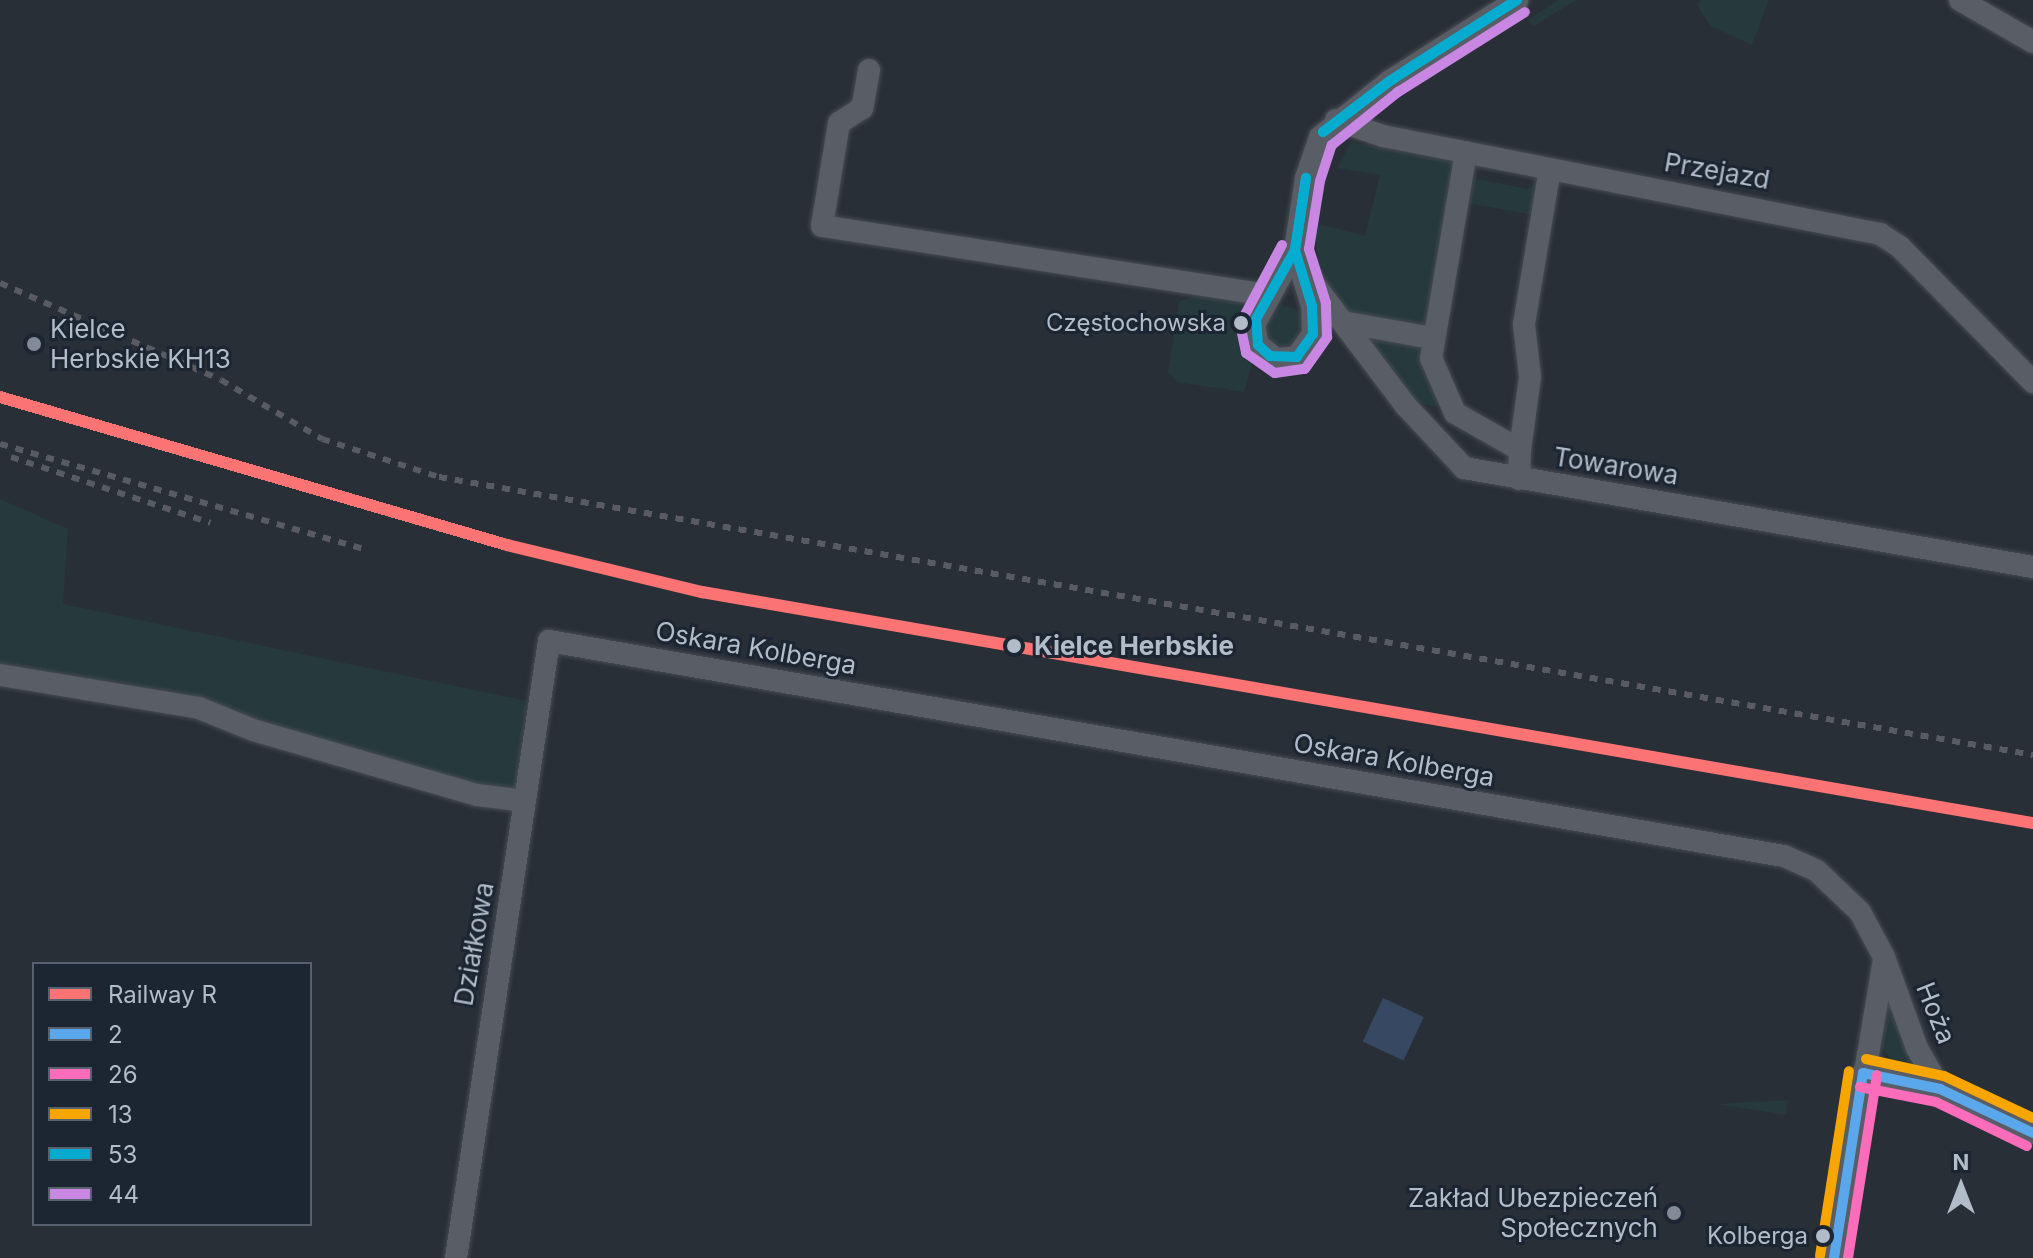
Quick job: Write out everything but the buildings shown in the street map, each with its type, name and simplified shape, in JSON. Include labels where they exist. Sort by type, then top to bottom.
[{"type":"street","points":[[1960,0],[2033,42]]},
{"type":"street","points":[[1295,250],[1314,317],[1311,341],[1297,357],[1276,359],[1258,345],[1254,325],[1267,295],[1295,250],[1310,163],[1320,137],[1336,120],[1501,4]]},
{"type":"street","points":[[869,70],[862,108],[839,123],[822,226],[1267,295]]},
{"type":"street","name":"Przejazd","points":[[1336,120],[1383,136],[1785,212],[1888,237],[2033,382]]},
{"type":"street","points":[[1455,413],[1434,367],[1431,338],[1466,152]]},
{"type":"street","points":[[1519,479],[1530,377],[1524,324],[1550,169]]},
{"type":"street","name":"Towarowa","points":[[1295,250],[1343,322],[1406,406],[1457,464],[1519,479],[2033,567]]},
{"type":"street","points":[[1343,322],[1431,338]]},
{"type":"street","points":[[1406,406],[1455,413],[1520,450]]},
{"type":"street","name":"Działkowa","points":[[456,1258],[549,641]]},
{"type":"street","name":"Oskara Kolberga","points":[[549,641],[1784,856],[1817,871],[1841,891],[1860,912],[1884,957]]},
{"type":"street","points":[[0,675],[199,708],[253,730],[462,791],[525,801]]},
{"type":"street","points":[[1834,1258],[1884,957]]},
{"type":"street","name":"Hoża","points":[[1884,957],[1917,1048],[1940,1089]]},
{"type":"street","name":"Hoża","points":[[1863,1073],[1940,1089],[2033,1133]]},
{"type":"green space","points":[[1558,0],[1576,0],[1533,27],[1528,20]]},
{"type":"green space","points":[[1702,0],[1769,0],[1752,45],[1711,26],[1696,4]]},
{"type":"green space","points":[[1351,142],[1456,163],[1427,329],[1347,317],[1319,281],[1315,223],[1365,236],[1380,175],[1337,168]]},
{"type":"green space","points":[[1471,172],[1476,179],[1528,189],[1540,180],[1534,215],[1462,202]]},
{"type":"green space","points":[[1196,295],[1248,304],[1244,339],[1252,363],[1244,392],[1177,382],[1168,372],[1179,302]]},
{"type":"green space","points":[[1284,306],[1298,312],[1304,326],[1298,340],[1284,346],[1270,340],[1264,326],[1270,312]]},
{"type":"green space","points":[[1358,333],[1415,344],[1441,399],[1436,407],[1410,401]]},
{"type":"green space","points":[[0,499],[68,529],[63,604],[527,701],[515,792],[474,787],[205,703],[0,669]]},
{"type":"green space","points":[[1887,998],[1913,1064],[1890,1058],[1879,1044]]},
{"type":"green space","points":[[1788,1100],[1786,1115],[1717,1104]]},
{"type":"water","points":[[1383,998],[1424,1017],[1403,1061],[1363,1042]]},
{"type":"railway","points":[[0,283],[221,380],[322,439],[439,477],[2033,755]]},
{"type":"railway","points":[[0,444],[363,549]]},
{"type":"railway","points":[[11,457],[210,523]]},
{"type":"rail line","name":"R","points":[[0,397],[507,545],[702,592],[2033,823]]},
{"type":"transit line","name":"53","points":[[1517,0],[1390,81],[1414,65],[1517,0]]},
{"type":"transit line","name":"44","points":[[1282,245],[1240,324],[1246,353],[1275,373],[1305,369],[1327,337],[1326,303],[1309,249],[1320,181],[1332,145],[1398,92],[1525,12]]},
{"type":"transit line","name":"53","points":[[1323,132],[1390,81]]},
{"type":"transit line","name":"53","points":[[1323,132],[1390,81]]},
{"type":"transit line","name":"53","points":[[1295,250],[1306,178]]},
{"type":"transit line","name":"53","points":[[1295,250],[1306,178]]},
{"type":"transit line","name":"53","points":[[1295,250],[1312,306],[1313,334],[1297,357],[1270,356],[1258,345],[1256,319],[1295,250]]},
{"type":"transit line","name":"13","points":[[1866,1059],[1944,1076],[2033,1118]]},
{"type":"transit line","name":"13","points":[[1820,1256],[1849,1071]]},
{"type":"transit line","name":"2","points":[[1863,1073],[1940,1089],[2033,1133]]},
{"type":"transit line","name":"2","points":[[1834,1258],[1863,1073]]},
{"type":"transit line","name":"26","points":[[1848,1258],[1877,1075]]},
{"type":"transit line","name":"26","points":[[1860,1087],[1936,1102],[2027,1146]]},
{"type":"place","name":"Częstochowska","points":[[1241,323]]},
{"type":"place","name":"Kielce Herbskie KH13","points":[[34,344]]},
{"type":"place","name":"Kielce Herbskie","points":[[1014,646]]},
{"type":"place","name":"Zakład Ubezpieczeń Społecznych","points":[[1674,1213]]},
{"type":"place","name":"Kolberga","points":[[1823,1236]]}]
